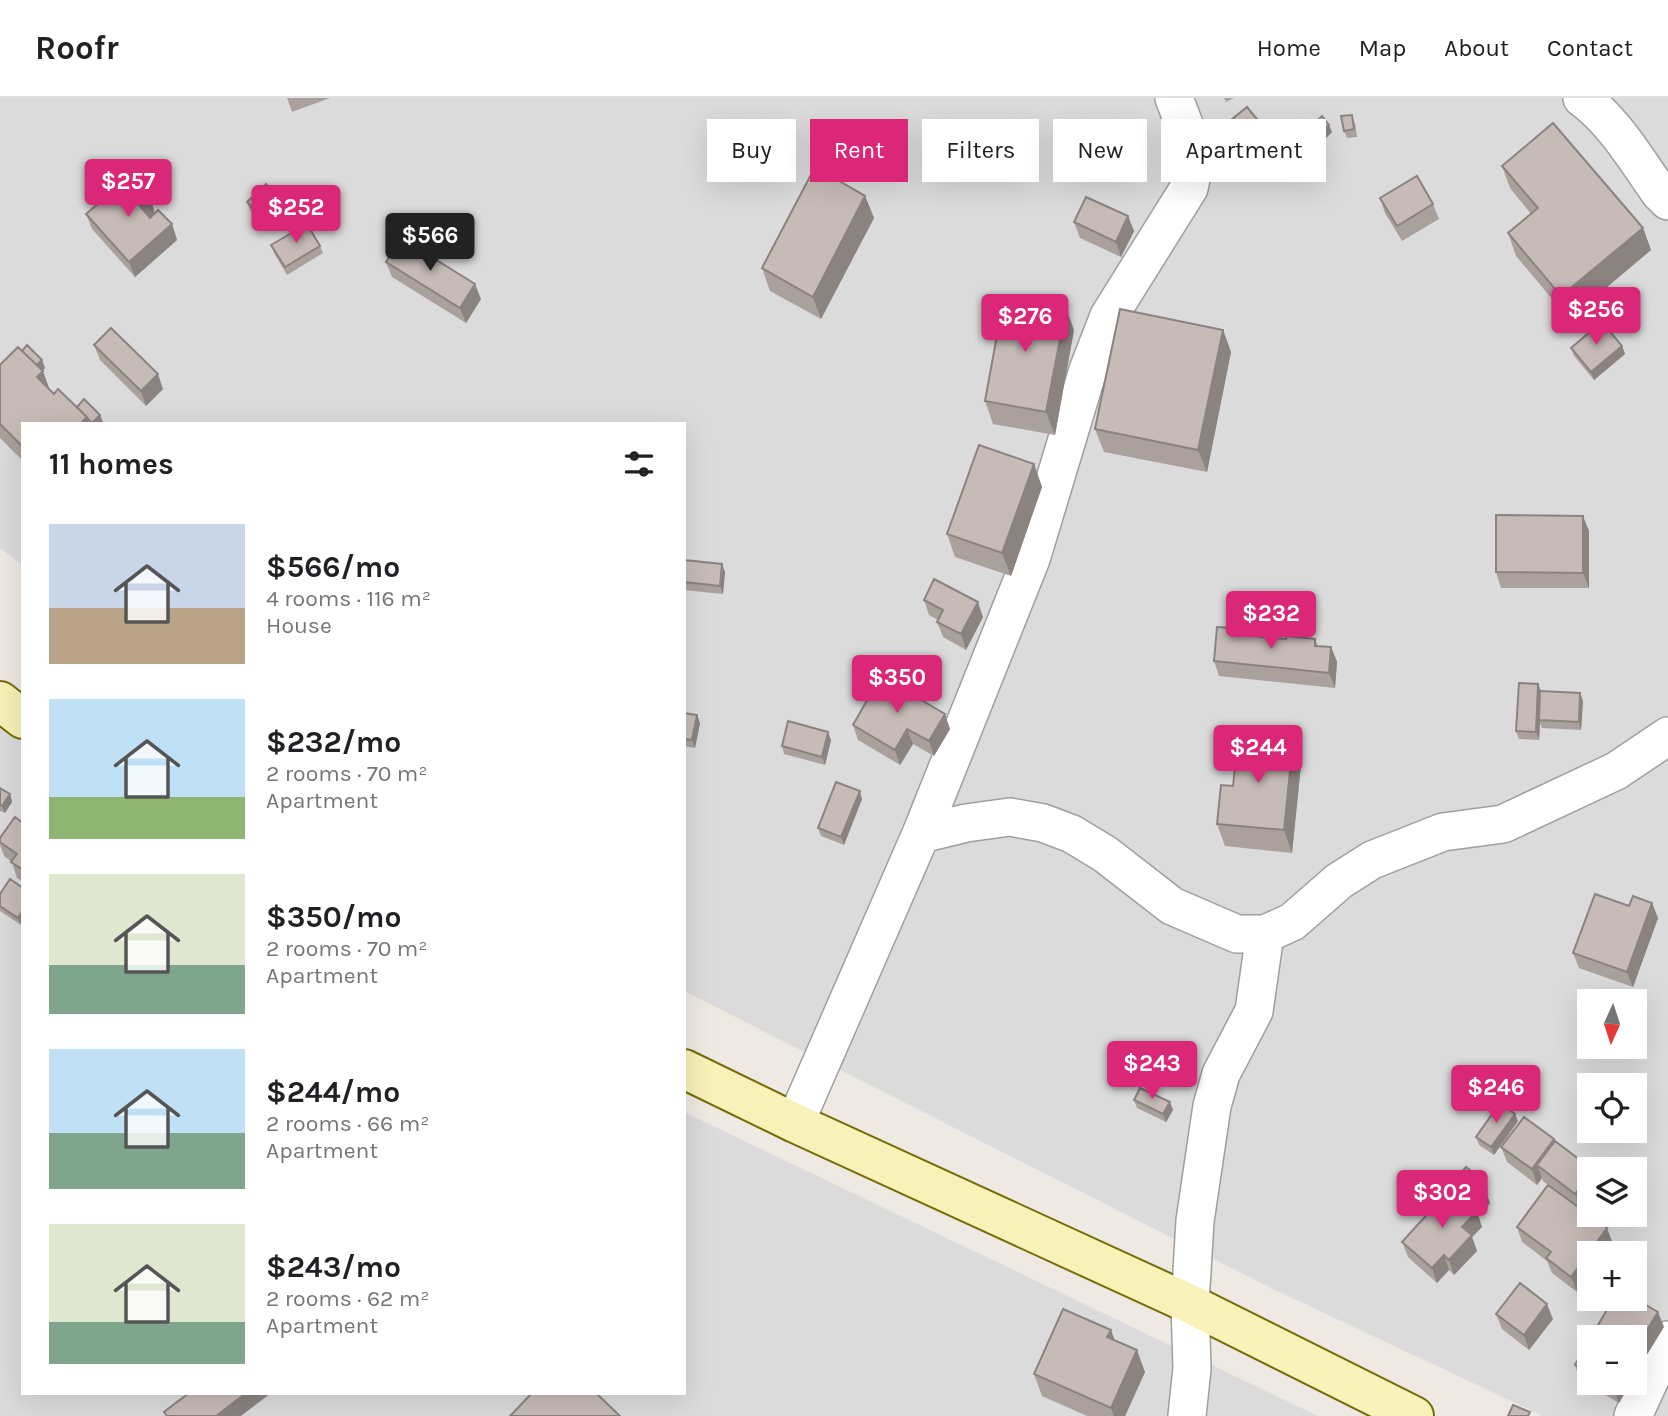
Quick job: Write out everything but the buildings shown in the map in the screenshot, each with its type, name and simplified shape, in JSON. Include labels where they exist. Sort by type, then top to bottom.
[{"type":"street","points":[[795,1124],[921,834],[1031,559],[1088,370],[1109,316],[1189,188],[1195,166],[1190,140],[1174,98]]},
{"type":"street","points":[[1582,98],[1591,104],[1668,201]]},
{"type":"street","points":[[0,701],[21,717]]},
{"type":"street","points":[[921,834],[966,823],[1010,817],[1043,822],[1072,834],[1104,854],[1172,905],[1237,934],[1265,934],[1292,922],[1339,881],[1372,860],[1443,832],[1503,824],[1616,771],[1668,736]]},
{"type":"street","points":[[1187,1416],[1192,1368],[1190,1304],[1195,1221],[1212,1106],[1221,1074],[1254,1011],[1265,934]]},
{"type":"street","points":[[686,1070],[795,1124],[1190,1304],[1414,1416]]},
{"type":"street","points":[[1633,1416],[1668,1340]]},
{"type":"shaded area","points":[[0,98],[1668,98],[1668,1416],[1543,1416],[1273,1289],[686,992],[686,422],[21,422],[21,564],[0,548]]},
{"type":"shaded area","points":[[0,726],[21,740],[21,1395],[686,1395],[686,1113],[1318,1416],[0,1416]]}]
